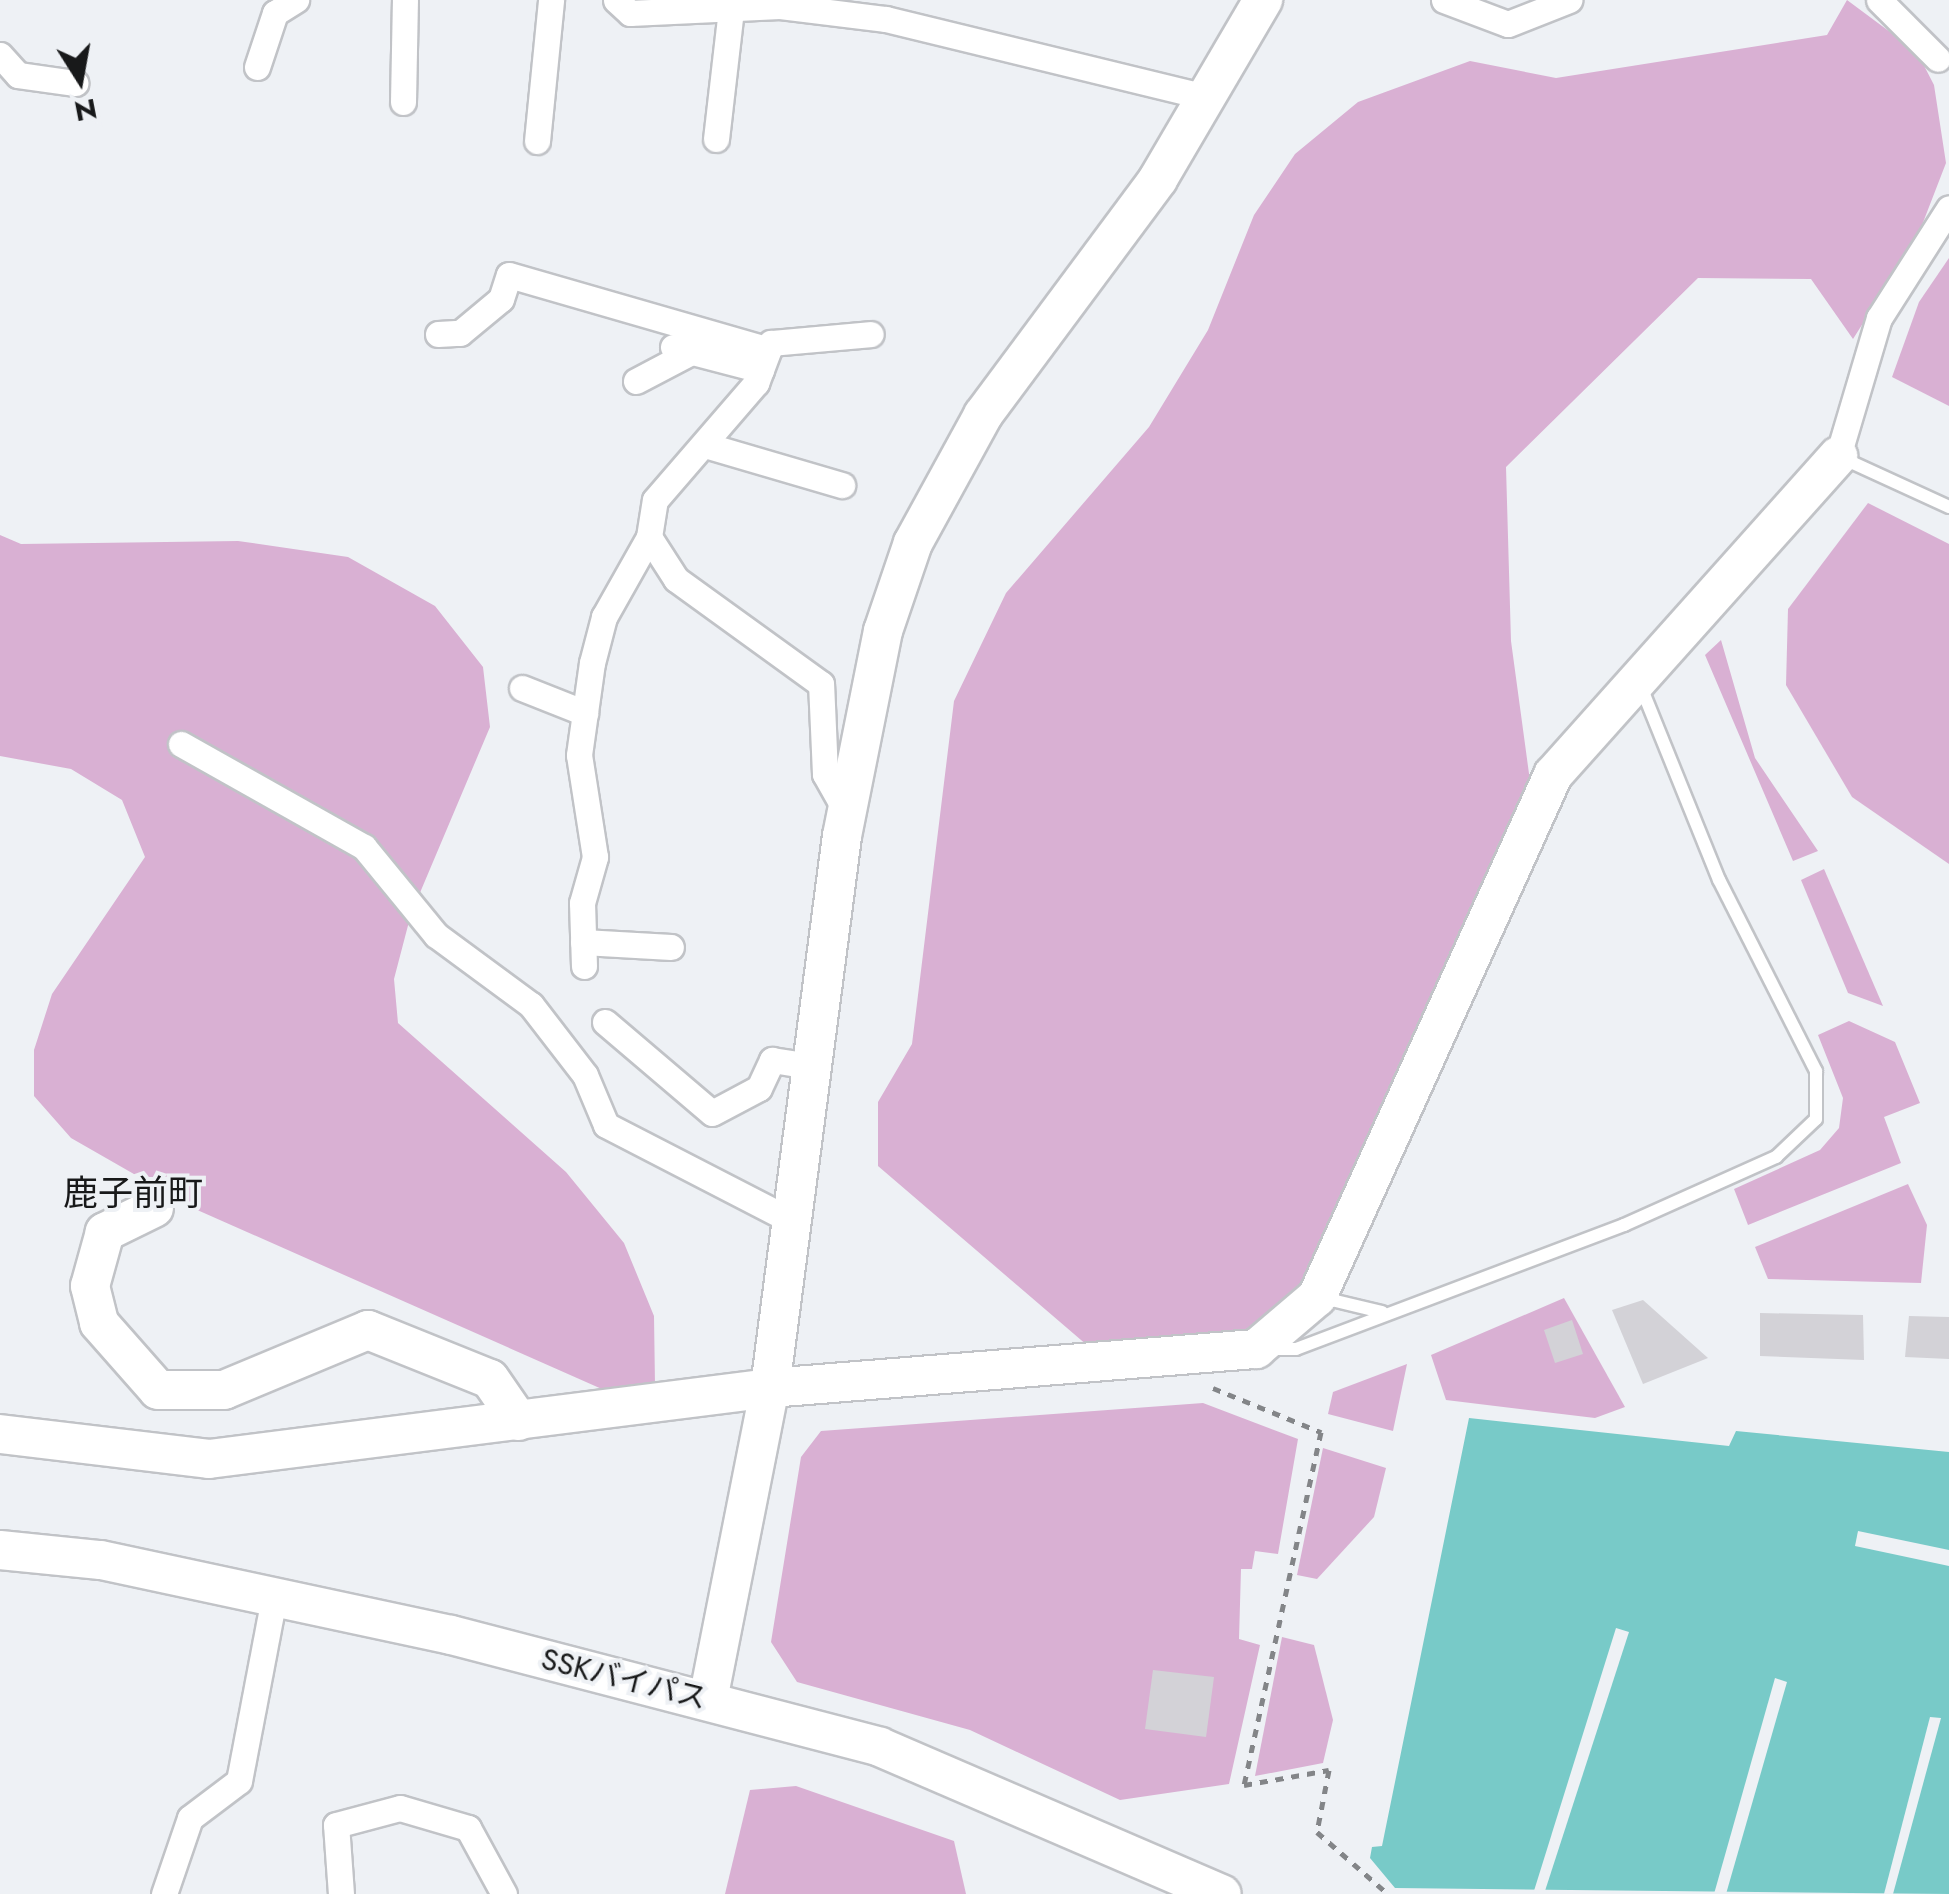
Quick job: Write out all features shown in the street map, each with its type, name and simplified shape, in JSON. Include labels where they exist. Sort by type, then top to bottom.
[{"type":"street","points":[[257,67],[275,13],[296,0]]},
{"type":"street","points":[[403,102],[405,0]]},
{"type":"street","points":[[537,142],[551,0]]},
{"type":"street","points":[[616,0],[630,13],[731,9],[904,12],[1205,97]]},
{"type":"street","points":[[708,1700],[770,1388],[846,813],[882,631],[913,543],[983,415],[1158,180],[1263,0]]},
{"type":"street","points":[[1444,0],[1508,24],[1569,0]]},
{"type":"street","points":[[1879,0],[1945,60]]},
{"type":"street","points":[[716,139],[731,9]]},
{"type":"street","points":[[0,55],[18,75],[75,82]]},
{"type":"street","points":[[0,1434],[209,1460],[770,1388],[1256,1350],[1317,1296],[1553,775],[1636,676],[1838,456],[1878,318],[1949,208]]},
{"type":"street","points":[[438,334],[460,333],[502,299],[509,275],[765,360]]},
{"type":"street","points":[[671,946],[584,954],[595,857],[580,755],[604,617],[649,536],[655,500],[705,445],[765,360],[798,334],[872,334]]},
{"type":"street","points":[[636,381],[682,350],[765,360]]},
{"type":"street","points":[[705,445],[842,485]]},
{"type":"street","points":[[649,536],[676,579],[821,684],[825,774],[846,813]]},
{"type":"street","points":[[522,688],[585,712]]},
{"type":"street","points":[[182,744],[364,847],[436,936],[531,1005],[585,1075],[606,1125],[790,1220]]},
{"type":"street","points":[[606,1022],[712,1113],[759,1088],[772,1060],[810,1066]]},
{"type":"street","points":[[154,1208],[105,1232],[90,1286],[99,1323],[158,1390],[224,1390],[368,1330],[490,1379],[519,1422]]},
{"type":"street","name":"SSKバイパス","points":[[0,1550],[101,1560],[274,1597],[708,1700],[880,1747],[1222,1894]]},
{"type":"street","points":[[164,1894],[190,1818],[238,1781],[274,1597]]},
{"type":"street","points":[[341,1894],[336,1824],[400,1808],[468,1828],[504,1894]]},
{"type":"lane","points":[[1838,456],[1949,507]]},
{"type":"lane","points":[[1256,1350],[1296,1349],[1675,1202],[1776,1156],[1816,1119],[1816,1070],[1719,880],[1636,676]]},
{"type":"lane","points":[[1317,1296],[1384,1312]]},
{"type":"path","points":[[1213,1388],[1321,1432],[1244,1785],[1329,1770],[1317,1832],[1388,1894]]},
{"type":"shaded area","points":[[1847,0],[1917,52],[1934,85],[1946,163],[1917,238],[1853,339],[1811,279],[1698,278],[1506,467],[1511,641],[1530,781],[1331,1241],[1286,1305],[1243,1331],[1088,1346],[878,1166],[878,1102],[912,1044],[954,701],[1006,593],[1149,427],[1208,330],[1254,215],[1295,154],[1358,102],[1470,61],[1556,78],[1827,35]]},
{"type":"shaded area","points":[[1949,258],[1949,406],[1892,377],[1919,302]]},
{"type":"shaded area","points":[[1868,503],[1949,544],[1949,864],[1852,797],[1786,685],[1788,609]]},
{"type":"shaded area","points":[[0,535],[21,544],[238,541],[348,557],[435,606],[483,667],[490,727],[411,914],[394,979],[398,1023],[566,1172],[624,1243],[654,1316],[655,1385],[638,1405],[195,1209],[71,1138],[34,1096],[34,1050],[52,994],[145,857],[122,800],[71,769],[0,756]]},
{"type":"shaded area","points":[[1721,640],[1755,758],[1818,851],[1793,861],[1705,655]]},
{"type":"shaded area","points":[[1824,869],[1883,1006],[1848,993],[1801,880]]},
{"type":"shaded area","points":[[1849,1021],[1895,1042],[1920,1103],[1884,1117],[1901,1163],[1748,1225],[1734,1189],[1820,1150],[1839,1128],[1843,1098],[1818,1035]]},
{"type":"shaded area","points":[[1908,1184],[1927,1225],[1921,1283],[1768,1279],[1755,1247]]},
{"type":"shaded area","points":[[1564,1298],[1625,1407],[1595,1418],[1446,1400],[1431,1355]]},
{"type":"shaded area","points":[[1407,1364],[1393,1431],[1328,1414],[1333,1392]]},
{"type":"shaded area","points":[[1203,1403],[1298,1439],[1278,1554],[1255,1551],[1252,1569],[1241,1569],[1239,1639],[1260,1645],[1229,1784],[1120,1800],[970,1730],[797,1682],[771,1642],[801,1457],[821,1431]]},
{"type":"shaded area","points":[[1323,1448],[1386,1468],[1374,1517],[1317,1579],[1297,1575]]},
{"type":"shaded area","points":[[1282,1637],[1314,1645],[1333,1720],[1323,1763],[1255,1776]]},
{"type":"shaded area","points":[[796,1786],[954,1841],[966,1894],[725,1894],[750,1790]]},
{"type":"water","points":[[1469,1418],[1729,1446],[1736,1431],[1949,1452],[1949,1894],[1395,1888],[1370,1858],[1372,1847],[1382,1846]]},
{"type":"pier","points":[[1858,1531],[1949,1550],[1949,1566],[1855,1546]]},
{"type":"pier","points":[[1616,1628],[1629,1632],[1544,1894],[1533,1894]]},
{"type":"pier","points":[[1775,1678],[1787,1682],[1726,1894],[1714,1894]]},
{"type":"pier","points":[[1930,1717],[1941,1718],[1893,1894],[1884,1894]]},
{"type":"building","points":[[1643,1300],[1708,1358],[1643,1384],[1612,1310]]},
{"type":"building","points":[[1760,1313],[1863,1315],[1864,1360],[1760,1356]]},
{"type":"building","points":[[1909,1316],[1949,1317],[1949,1359],[1905,1357]]},
{"type":"building","points":[[1572,1320],[1583,1354],[1555,1363],[1544,1330]]},
{"type":"building","points":[[1153,1670],[1214,1677],[1206,1737],[1145,1729]]},
{"type":"district","name":"鹿子前町","points":[[133,1193]]}]
